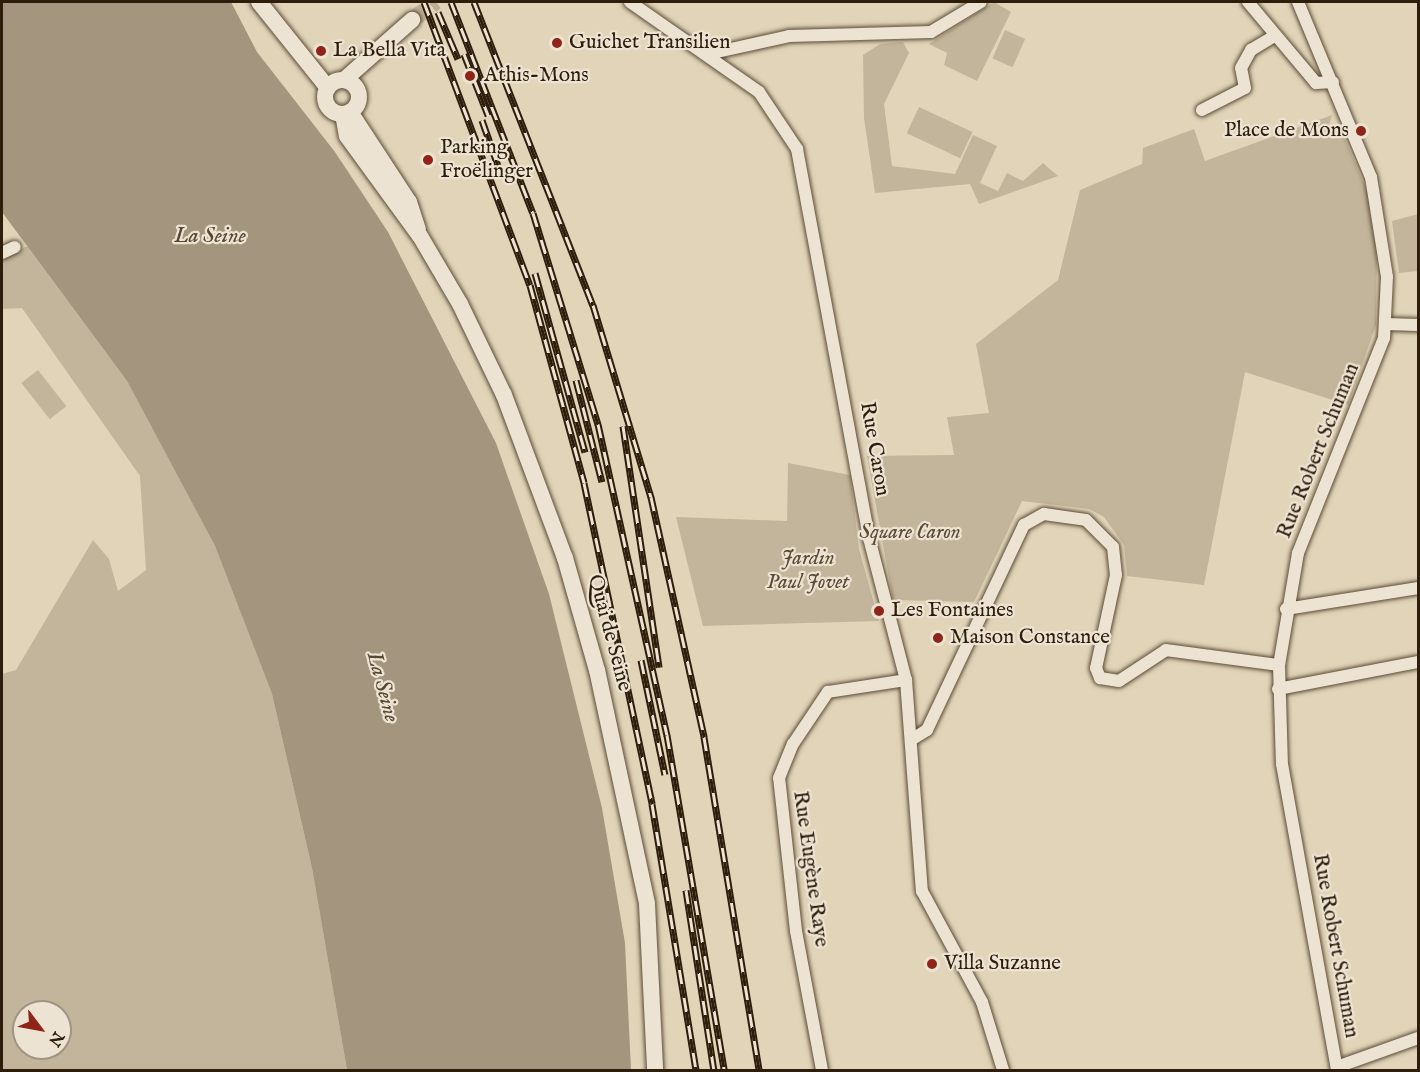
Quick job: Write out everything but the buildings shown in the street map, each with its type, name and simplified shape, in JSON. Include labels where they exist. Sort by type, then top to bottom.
[{"type":"main road","points":[[259,2],[328,88],[328,106],[346,113],[359,95],[344,80]]},
{"type":"main road","points":[[328,88],[344,80],[412,20]]},
{"type":"main road","name":"Quai de Seine","points":[[346,113],[409,202],[420,236],[504,395],[583,614],[647,904],[655,1071]]},
{"type":"street","name":"Rue Caron","points":[[630,2],[708,54],[759,92],[797,149],[869,538],[906,680],[923,892],[982,1002],[1003,1071]]},
{"type":"street","points":[[708,54],[789,36],[931,32],[981,2]]},
{"type":"street","points":[[1248,2],[1274,36],[1316,83],[1333,82]]},
{"type":"street","name":"Rue Robert Schuman","points":[[1298,2],[1333,82],[1379,202],[1386,324],[1369,383],[1312,509],[1286,609],[1279,665],[1282,764],[1337,1069]]},
{"type":"street","points":[[1202,110],[1245,87],[1241,68],[1251,50],[1274,36]]},
{"type":"street","points":[[2,253],[15,247]]},
{"type":"street","points":[[1386,324],[1419,325]]},
{"type":"street","points":[[911,740],[927,730],[1024,525],[1044,514],[1086,520],[1113,546],[1116,575],[1096,668],[1100,678],[1119,681],[1166,650],[1279,665]]},
{"type":"street","points":[[1286,609],[1419,588]]},
{"type":"street","points":[[1278,689],[1419,662]]},
{"type":"street","name":"Rue Eugène Raye","points":[[822,1071],[796,931],[779,778],[793,744],[828,692],[906,680]]},
{"type":"street","points":[[1337,1069],[1419,1038]]},
{"type":"green space","points":[[994,2],[1011,12],[977,81],[944,65],[947,53],[929,44]]},
{"type":"green space","points":[[1005,30],[1025,39],[1012,67],[992,58]]},
{"type":"green space","points":[[903,42],[909,53],[884,104],[892,166],[955,174],[973,135],[997,146],[980,183],[998,191],[1007,173],[1023,181],[1043,163],[1058,176],[979,204],[970,184],[875,193],[864,118],[863,55],[880,44]]},
{"type":"green space","points":[[919,107],[972,132],[960,158],[907,133]]},
{"type":"green space","name":"Square Caron","points":[[1332,115],[1328,129],[1341,130],[1370,198],[1377,242],[1376,325],[1348,405],[1245,372],[1204,585],[1127,576],[1124,545],[1104,517],[1089,509],[1022,501],[974,602],[893,600],[867,456],[954,455],[947,417],[989,413],[976,344],[1058,280],[1080,190],[1142,164],[1143,148],[1194,129],[1205,161]]},
{"type":"green space","points":[[1418,214],[1418,271],[1399,273],[1392,221]]},
{"type":"green space","points":[[27,246],[127,381],[215,546],[272,694],[312,868],[347,1070],[2,1070],[2,674],[16,670],[93,540],[109,559],[118,591],[146,570],[140,476],[22,308],[2,309],[2,260]]},
{"type":"green space","points":[[38,370],[66,406],[50,419],[21,383]]},
{"type":"green space","name":"Jardin Paul Jovet","points":[[788,463],[850,475],[859,549],[879,621],[703,626],[676,517],[787,521]]},
{"type":"water","name":"La Seine","points":[[2,2],[231,2],[257,52],[335,152],[388,232],[496,443],[549,594],[602,808],[625,943],[631,1070],[347,1070],[312,868],[272,694],[215,546],[127,381],[2,212]]},
{"type":"tunnel","points":[[412,20],[436,2]]},
{"type":"railway","points":[[424,2],[530,285],[584,483],[652,804],[696,1070]]},
{"type":"railway","points":[[451,2],[533,213],[598,424],[667,735],[724,1070]]},
{"type":"railway","points":[[474,2],[593,305],[651,497],[704,737],[759,1070]]},
{"type":"railway","points":[[438,12],[458,59]]},
{"type":"railway","points":[[464,54],[488,115]]},
{"type":"railway","points":[[482,120],[502,177]]},
{"type":"railway","points":[[535,273],[585,452]]},
{"type":"railway","points":[[576,380],[602,482]]},
{"type":"railway","points":[[623,426],[659,667]]},
{"type":"railway","points":[[641,660],[665,775]]},
{"type":"railway","points":[[686,890],[714,1070]]},
{"type":"place","name":"Guichet Transilien","points":[[557,43]]},
{"type":"place","name":"La Bella Vita","points":[[321,51]]},
{"type":"place","name":"Athis-Mons","points":[[470,76]]},
{"type":"place","name":"Place de Mons","points":[[1361,131]]},
{"type":"place","name":"Parking Froëlinger","points":[[428,160]]},
{"type":"place","name":"Les Fontaines","points":[[879,611]]},
{"type":"place","name":"Maison Constance","points":[[938,638]]},
{"type":"place","name":"Villa Suzanne","points":[[932,964]]}]
